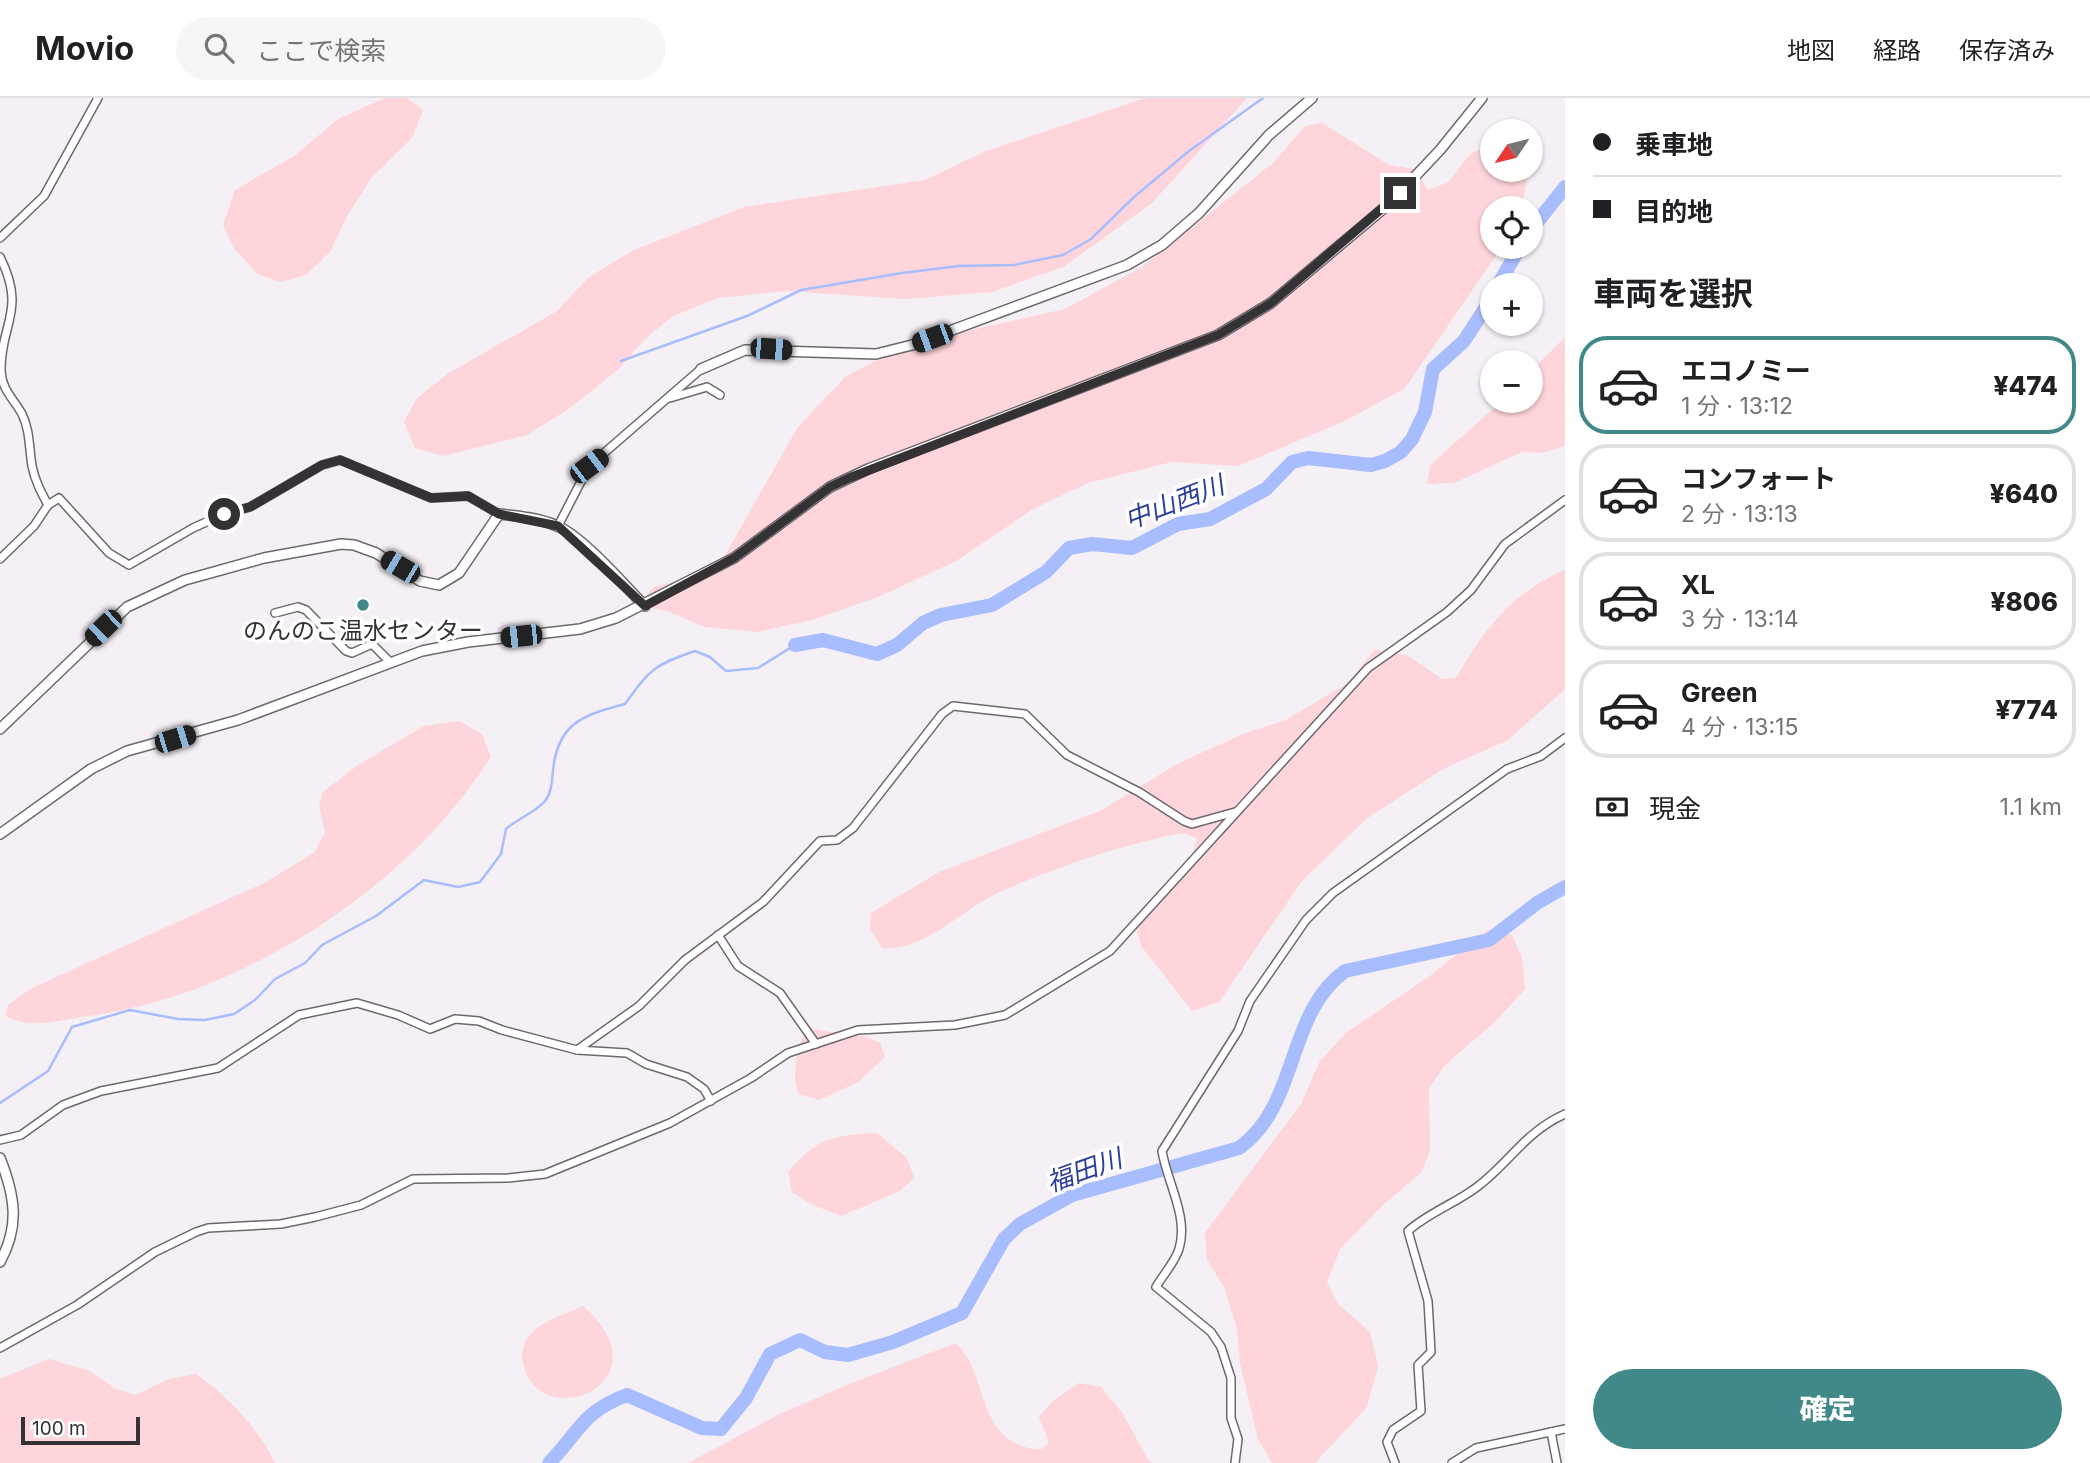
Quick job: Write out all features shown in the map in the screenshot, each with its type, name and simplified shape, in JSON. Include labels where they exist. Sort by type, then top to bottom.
[{"type":"street","points":[[0,239],[44,196],[98,98]]},
{"type":"street","points":[[558,526],[589,466],[701,369],[746,350],[876,354],[912,345],[1127,265],[1162,245],[1199,213],[1269,135],[1312,98]]},
{"type":"street","points":[[0,834],[107,760],[238,720],[390,662],[448,645],[580,628],[645,606],[734,558],[830,487],[1183,351],[1240,323],[1271,303],[1390,203],[1440,150],[1482,98]]},
{"type":"street","points":[[0,257],[8,273],[13,296],[1,370],[5,390],[22,415],[31,444],[37,486],[48,505]]},
{"type":"street","points":[[666,400],[707,387],[720,395]]},
{"type":"street","points":[[0,559],[34,526],[48,505],[60,498],[109,553],[129,565],[193,528],[224,514],[250,507],[322,465],[340,460],[431,498],[468,496],[499,514],[558,526],[645,606]]},
{"type":"street","points":[[0,1348],[77,1305],[155,1252],[208,1228],[281,1224],[315,1217],[361,1205],[413,1179],[508,1178],[545,1174],[670,1123],[788,1053],[858,1030],[955,1025],[1005,1015],[1110,951],[1368,668],[1447,612],[1471,590],[1505,544],[1565,500]]},
{"type":"street","points":[[0,729],[127,607],[185,579],[264,558],[341,544],[354,545],[376,553],[420,581],[439,585],[459,573],[499,514]]},
{"type":"street","points":[[275,612],[298,607],[306,611],[346,651],[352,653],[376,645],[390,662]]},
{"type":"street","points":[[577,1050],[639,1006],[685,960],[763,902],[820,841],[837,840],[853,828],[943,714],[953,706],[1025,715],[1067,755],[1139,792],[1192,824],[1236,812]]},
{"type":"street","points":[[1236,1463],[1238,1439],[1231,1418],[1231,1378],[1221,1347],[1211,1332],[1156,1287],[1179,1250],[1181,1234],[1178,1206],[1162,1151],[1238,1031],[1250,1001],[1306,920],[1333,893],[1507,769],[1541,756],[1565,738]]},
{"type":"street","points":[[718,935],[738,966],[780,993],[816,1044]]},
{"type":"street","points":[[0,1140],[21,1135],[63,1105],[101,1091],[218,1068],[299,1015],[357,1003],[398,1015],[430,1029],[455,1019],[479,1021],[502,1030],[577,1050],[627,1053],[646,1064],[687,1077],[704,1089],[711,1101]]},
{"type":"street","points":[[1395,1463],[1387,1442],[1393,1430],[1421,1411],[1418,1365],[1431,1352],[1432,1343],[1428,1301],[1409,1231],[1466,1195],[1486,1180],[1532,1132],[1565,1114]]},
{"type":"street","points":[[0,1158],[16,1213],[9,1246],[0,1262]]},
{"type":"street","points":[[1451,1463],[1476,1448],[1565,1429]]},
{"type":"street","points":[[1551,1432],[1557,1463]]},
{"type":"shaded area","points":[[385,98],[407,98],[423,110],[412,138],[372,177],[347,216],[330,252],[306,275],[281,282],[257,274],[234,248],[223,225],[235,190],[294,156],[338,119]]},
{"type":"shaded area","points":[[1145,98],[1247,98],[1152,203],[1065,266],[992,292],[906,299],[786,291],[718,298],[673,316],[644,340],[619,369],[570,408],[527,435],[443,456],[415,448],[404,422],[417,398],[449,373],[557,311],[589,277],[634,250],[744,207],[925,180],[986,151]]},
{"type":"shaded area","points":[[1322,123],[1389,165],[1414,169],[1428,190],[1447,182],[1466,158],[1480,150],[1480,182],[1526,182],[1523,196],[1480,196],[1480,259],[1494,259],[1484,273],[1480,273],[1480,279],[1405,388],[1347,420],[1238,466],[1172,462],[1088,483],[1033,509],[956,561],[878,597],[815,619],[757,632],[705,627],[667,611],[650,608],[647,595],[654,587],[676,581],[724,557],[798,427],[845,377],[905,345],[1065,309],[1142,267],[1273,163],[1305,126]]},
{"type":"shaded area","points":[[1565,337],[1565,446],[1542,453],[1522,452],[1454,483],[1427,484],[1430,465],[1488,413],[1543,413],[1543,359]]},
{"type":"shaded area","points":[[1565,570],[1565,689],[1508,740],[1443,769],[1366,819],[1302,881],[1219,1002],[1192,1011],[1141,946],[1135,923],[1192,857],[1197,838],[1182,833],[1113,850],[1024,882],[987,898],[944,927],[913,943],[882,948],[870,929],[871,913],[939,872],[1100,811],[1177,764],[1243,734],[1286,720],[1348,683],[1374,650],[1407,655],[1442,679],[1456,678],[1489,628],[1515,601],[1530,589]]},
{"type":"shaded area","points":[[459,721],[482,734],[491,757],[456,805],[414,850],[367,891],[316,928],[261,960],[205,985],[146,1004],[46,1023],[25,1022],[6,1016],[8,1005],[32,988],[266,882],[315,852],[325,832],[319,805],[323,792],[358,765],[424,726]]},
{"type":"shaded area","points":[[1488,930],[1512,935],[1522,958],[1525,989],[1494,1023],[1446,1064],[1429,1088],[1430,1151],[1421,1173],[1384,1204],[1340,1249],[1327,1282],[1337,1303],[1370,1332],[1378,1366],[1367,1407],[1315,1463],[1272,1463],[1258,1439],[1240,1363],[1237,1329],[1224,1287],[1207,1259],[1205,1233],[1301,1104],[1320,1061],[1346,1033],[1431,975]]},
{"type":"shaded area","points":[[815,1029],[872,1039],[880,1043],[885,1057],[858,1082],[819,1100],[799,1094],[795,1073],[798,1052],[802,1038]]},
{"type":"shaded area","points":[[877,1133],[907,1158],[914,1178],[900,1191],[841,1216],[811,1204],[792,1192],[788,1172],[818,1145],[838,1137]]},
{"type":"shaded area","points":[[583,1306],[606,1334],[613,1358],[606,1378],[591,1391],[571,1398],[551,1396],[533,1385],[523,1363],[526,1341],[532,1332],[541,1326]]},
{"type":"shaded area","points":[[956,1343],[967,1356],[994,1423],[1005,1436],[1020,1446],[1042,1450],[1049,1442],[1039,1417],[1053,1401],[1079,1383],[1101,1387],[1123,1414],[1147,1458],[1153,1463],[688,1463],[780,1414]]},
{"type":"shaded area","points":[[49,1359],[90,1371],[114,1388],[135,1395],[169,1379],[196,1374],[241,1414],[260,1437],[275,1463],[0,1463],[0,1379]]},
{"type":"waterway","points":[[621,361],[747,316],[801,290],[902,273],[959,266],[1014,265],[1063,255],[1091,239],[1134,197],[1189,151],[1263,98]]},
{"type":"waterway","name":"中山西川","points":[[1543,215],[1565,187]]},
{"type":"waterway","name":"中山西川","points":[[1505,273],[1513,259]]},
{"type":"waterway","name":"中山西川","points":[[795,645],[823,640],[877,654],[897,645],[923,623],[941,615],[992,605],[1046,572],[1069,548],[1092,544],[1132,548],[1178,524],[1210,519],[1266,489],[1292,462],[1308,458],[1371,465],[1385,461],[1401,452],[1412,439],[1425,412],[1433,369],[1464,341],[1480,316]]},
{"type":"waterway","points":[[0,1103],[48,1071],[72,1027],[130,1010],[178,1019],[205,1020],[234,1014],[255,1000],[275,979],[305,963],[322,945],[376,916],[424,880],[458,887],[480,882],[501,854],[506,829],[545,801],[551,786],[556,754],[567,731],[586,717],[625,704],[647,676],[661,665],[695,651],[710,657],[726,671],[758,668],[795,645]]},
{"type":"waterway","name":"福田川","points":[[549,1463],[583,1423],[600,1408],[627,1395],[702,1428],[721,1429],[746,1398],[770,1354],[800,1340],[825,1352],[848,1355],[893,1342],[962,1313],[1004,1239],[1020,1224],[1072,1195],[1239,1148],[1258,1130],[1273,1109],[1312,1010],[1326,989],[1345,971],[1489,940],[1537,903],[1565,887]]},
{"type":"place","name":"のんのこ温水センター","points":[[363,605]]},
{"type":"route","points":[[224,514],[250,507],[322,465],[340,460],[431,498],[468,496],[499,514],[558,526],[572,536],[645,606],[734,558],[768,536],[830,487],[869,469],[1183,351],[1240,323],[1271,303],[1400,193]]}]
